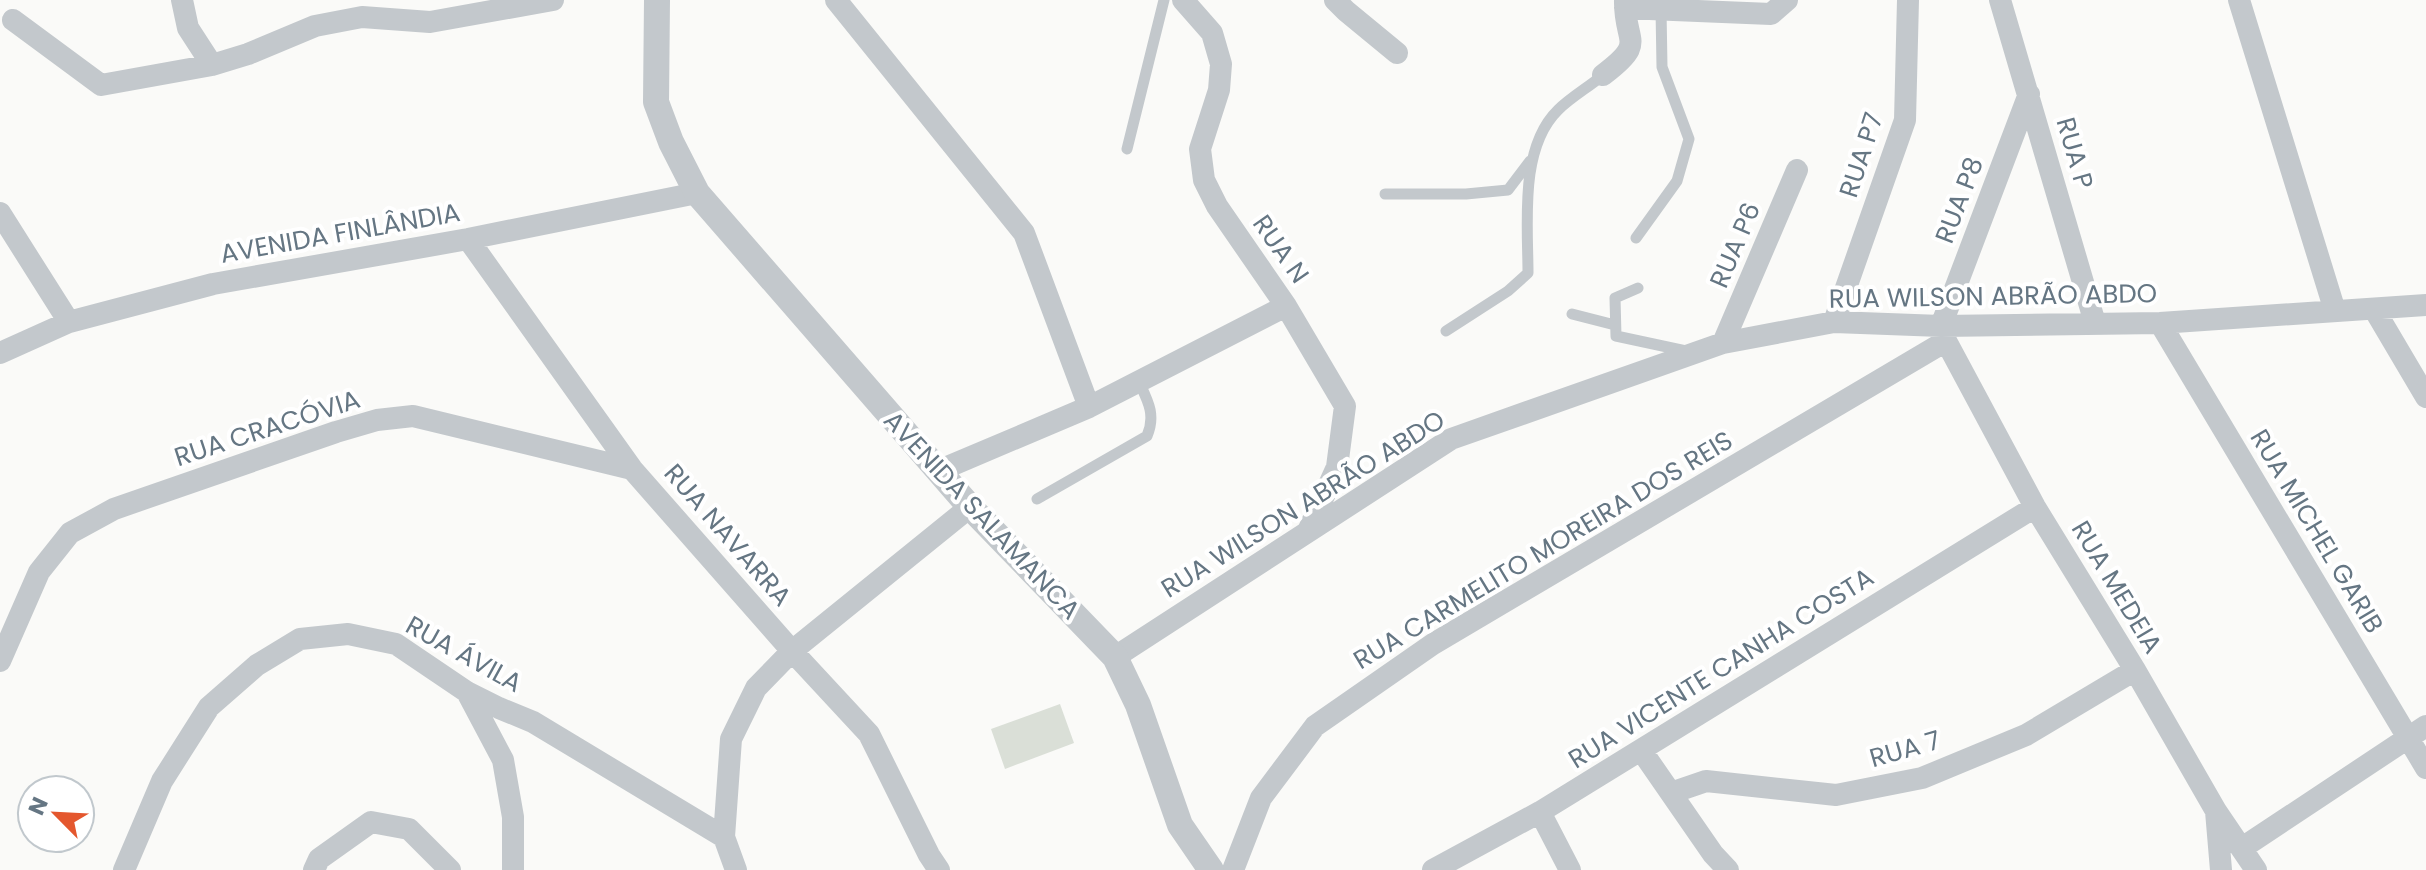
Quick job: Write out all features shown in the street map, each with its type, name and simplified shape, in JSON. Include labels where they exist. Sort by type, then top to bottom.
[{"type":"street","points":[[182,0],[188,28],[212,65]]},
{"type":"street","points":[[13,20],[101,85],[212,65],[248,54],[315,26],[362,17],[553,0]]},
{"type":"street","name":"AVENIDA SALAMANCA","points":[[657,0],[656,102],[671,142],[697,193],[970,507],[1115,657],[1138,705],[1180,825],[1211,870]]},
{"type":"street","points":[[836,0],[1024,233],[1089,407]]},
{"type":"street","name":"RUA N","points":[[1183,0],[1212,33],[1221,64],[1219,90],[1200,149],[1204,180],[1217,206],[1286,306],[1345,406],[1337,467],[1309,530]]},
{"type":"street","points":[[1335,0],[1397,53]]},
{"type":"street","points":[[1603,75],[1624,59],[1632,41],[1625,4],[1661,9],[1771,14],[1787,0]]},
{"type":"street","name":"RUA P7","points":[[1834,322],[1905,120],[1908,0]]},
{"type":"street","name":"RUA P","points":[[2000,0],[2095,323]]},
{"type":"street","points":[[2239,0],[2335,311]]},
{"type":"street","name":"RUA P8","points":[[1944,334],[2029,94]]},
{"type":"street","name":"RUA P6","points":[[1723,343],[1797,170]]},
{"type":"street","name":"AVENIDA FINLÂNDIA","points":[[0,353],[69,322],[213,284],[468,239],[697,193]]},
{"type":"street","points":[[0,213],[69,322]]},
{"type":"street","name":"RUA NAVARRA","points":[[468,239],[632,469],[869,734],[939,870]]},
{"type":"street","name":"RUA WILSON ABRÃO ABDO","points":[[1115,657],[1451,439],[1723,343],[1834,322],[1944,334],[2426,305]]},
{"type":"street","points":[[938,471],[1089,407],[1286,306]]},
{"type":"street","points":[[2374,309],[2426,397]]},
{"type":"street","name":"RUA MICHEL GARIB","points":[[2160,323],[2417,732],[2426,768]]},
{"type":"street","name":"RUA MEDEIA","points":[[1944,334],[2035,507],[2135,670],[2216,811],[2256,870]]},
{"type":"street","name":"RUA CARMELITO MOREIRA DOS REIS","points":[[1233,870],[1261,798],[1315,726],[1433,644],[1944,334]]},
{"type":"street","name":"RUA CRACÓVIA","points":[[0,661],[39,572],[70,533],[114,509],[336,432],[377,420],[413,416],[632,469]]},
{"type":"street","points":[[736,870],[724,837],[731,739],[756,688],[792,651],[970,507]]},
{"type":"street","name":"RUA VICENTE CANHA COSTA","points":[[1433,870],[1540,812],[2035,507]]},
{"type":"street","name":"RUA ÁVILA","points":[[124,870],[162,781],[209,707],[257,665],[300,639],[348,634],[396,644],[467,692],[533,722],[724,837]]},
{"type":"street","name":"RUA 7","points":[[1671,793],[1706,781],[1836,795],[1922,778],[2026,735],[2135,670]]},
{"type":"street","points":[[467,692],[503,760],[513,817],[513,870]]},
{"type":"street","points":[[2242,848],[2417,732]]},
{"type":"street","points":[[1641,750],[1713,854],[1728,870]]},
{"type":"street","points":[[2216,811],[2221,870]]},
{"type":"street","points":[[1540,812],[1570,870]]},
{"type":"street","points":[[314,870],[319,859],[371,822],[409,829],[450,870]]},
{"type":"lane","points":[[1127,149],[1164,0]]},
{"type":"lane","points":[[1636,238],[1677,181],[1689,139],[1662,67],[1661,9]]},
{"type":"lane","points":[[1446,331],[1508,291],[1528,273],[1527,196],[1533,158],[1543,131],[1557,111],[1603,75]]},
{"type":"lane","points":[[1385,194],[1466,194],[1508,190],[1533,158]]},
{"type":"lane","points":[[1638,288],[1615,298],[1616,336],[1695,353]]},
{"type":"lane","points":[[1572,314],[1615,325]]},
{"type":"lane","points":[[1037,499],[1147,436],[1152,425],[1150,406],[1139,382]]},
{"type":"shaded area","points":[[1060,704],[1074,743],[1005,769],[991,729]]}]
